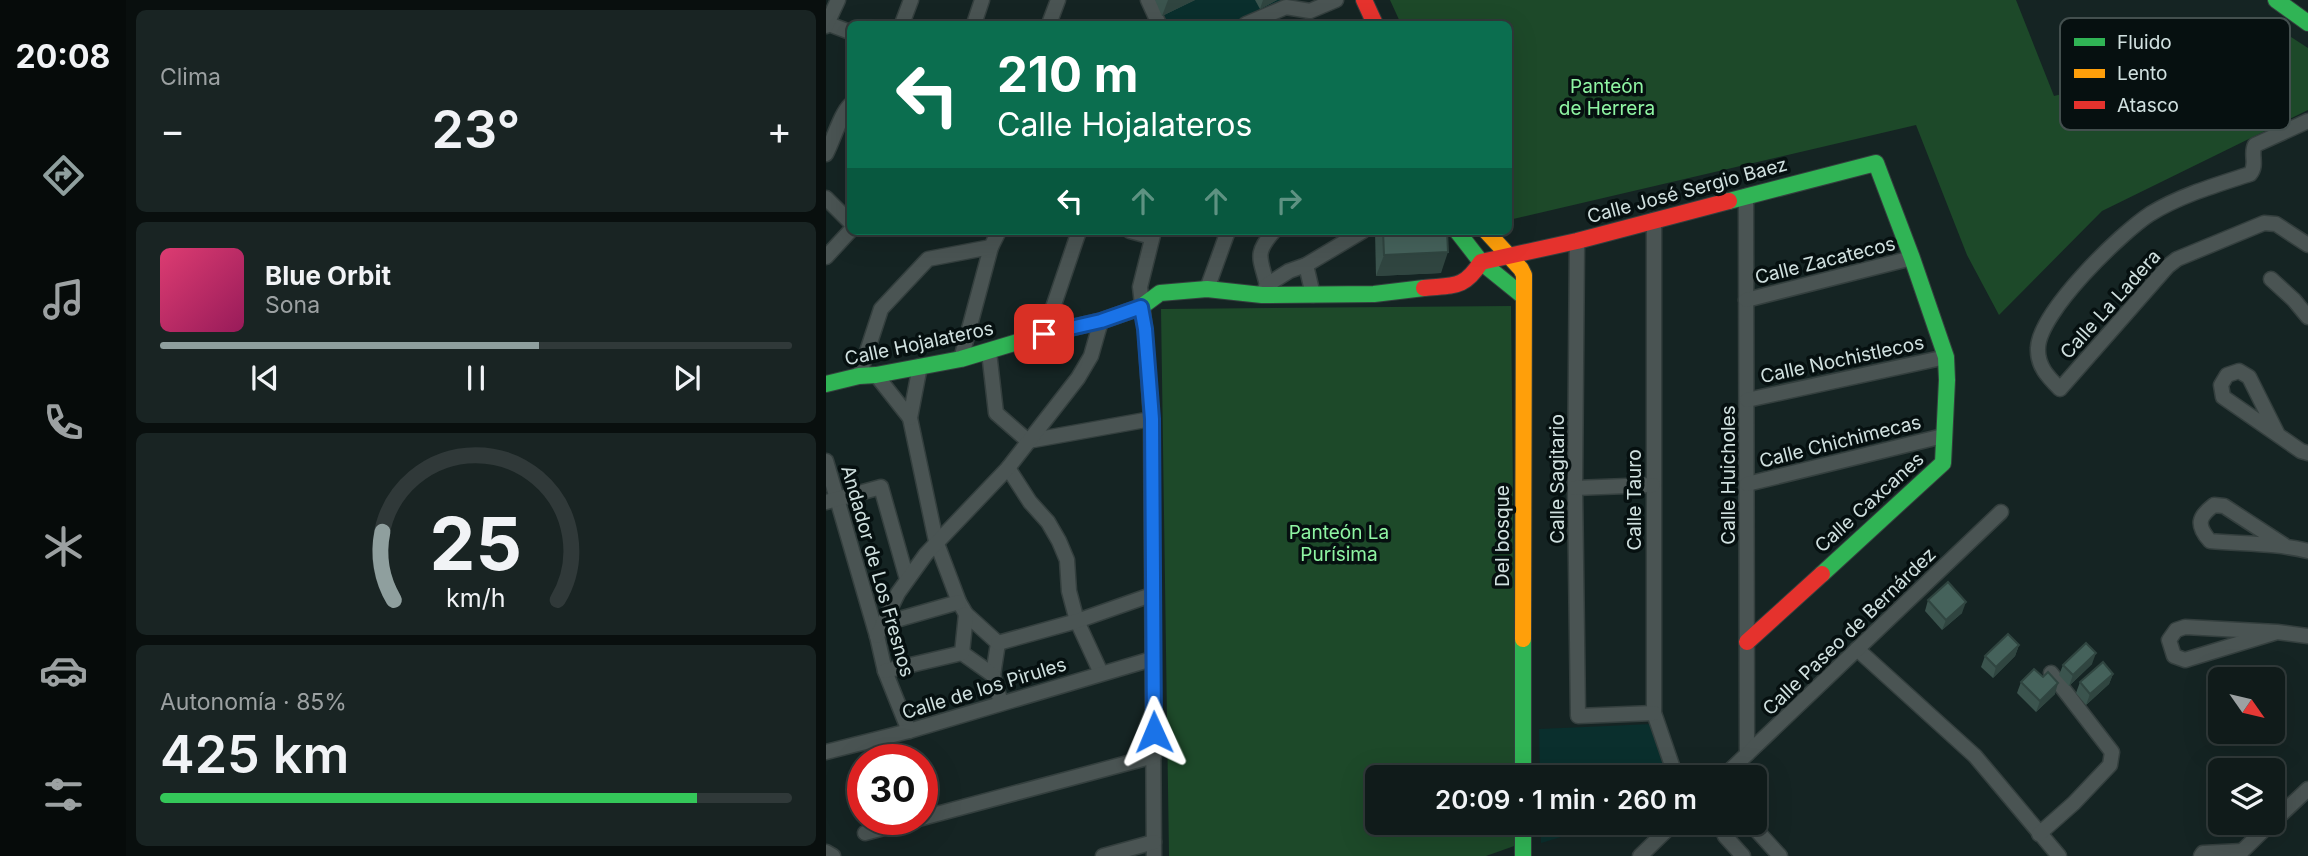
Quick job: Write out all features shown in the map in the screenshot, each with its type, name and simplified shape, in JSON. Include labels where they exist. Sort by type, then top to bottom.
[{"type":"street","points":[[838,0],[827,24],[847,31]]},
{"type":"street","points":[[903,21],[911,0]]},
{"type":"street","points":[[976,21],[982,0]]},
{"type":"street","points":[[1050,21],[1058,0]]},
{"type":"street","points":[[1148,0],[1158,21]]},
{"type":"street","points":[[1253,21],[1286,7],[1310,11],[1336,0]]},
{"type":"street","points":[[1364,0],[1374,21]]},
{"type":"street","points":[[1373,0],[1382,21]]},
{"type":"street","points":[[2276,0],[2308,23]]},
{"type":"street","points":[[826,154],[847,108]]},
{"type":"street","name":"Calle La Ladera","points":[[2290,129],[2308,121]]},
{"type":"street","name":"Calle La Ladera","points":[[2288,130],[2253,147],[2254,167],[2250,174],[2191,194],[2161,209],[2116,240],[2054,310],[2038,345],[2039,361],[2045,373],[2060,389],[2177,259],[2264,223],[2276,224],[2308,245]]},
{"type":"street","name":"Calle José Sergio Baez","points":[[1509,255],[1577,241],[1876,163]]},
{"type":"street","name":"Calle Caxcanes","points":[[1747,642],[1943,463],[1946,357],[1876,163]]},
{"type":"street","name":"Calle Huicholes","points":[[1746,196],[1747,754]]},
{"type":"street","points":[[826,198],[847,219]]},
{"type":"street","name":"Calle Tauro","points":[[1654,220],[1654,713],[1672,765]]},
{"type":"street","points":[[826,257],[847,234]]},
{"type":"street","points":[[961,359],[991,247],[997,235]]},
{"type":"street","points":[[1044,334],[1078,235]]},
{"type":"street","points":[[1103,856],[1154,849],[1152,419],[1140,288],[1153,235]]},
{"type":"street","points":[[1207,289],[1227,235]]},
{"type":"street","points":[[1271,235],[1259,252],[1265,290],[1289,271],[1307,265],[1356,235]]},
{"type":"street","points":[[1460,235],[1481,262],[1523,296]]},
{"type":"street","name":"Del bosque","points":[[1490,235],[1524,275],[1523,765]]},
{"type":"street","name":"Calle Sagitario","points":[[1577,241],[1575,488],[1578,716],[1654,713]]},
{"type":"street","points":[[859,376],[881,309],[928,259],[991,247]]},
{"type":"street","name":"Calle Hojalateros","points":[[826,384],[989,352],[1044,334],[1101,321],[1141,307],[1160,293],[1207,289],[1265,290],[1313,295],[1374,294],[1449,287],[1468,281],[1481,262],[1509,255]]},
{"type":"street","name":"Calle Zacatecos","points":[[1746,300],[1912,258]]},
{"type":"street","points":[[1307,265],[1313,295]]},
{"type":"street","points":[[2271,279],[2308,317]]},
{"type":"street","points":[[880,630],[906,579],[936,541],[1008,468],[1078,378],[1091,356],[1101,321]]},
{"type":"street","points":[[989,352],[996,413],[1028,441]]},
{"type":"street","name":"Calle Nochistlecos","points":[[1747,400],[1946,357]]},
{"type":"street","points":[[920,366],[910,418],[936,541],[962,608],[962,653]]},
{"type":"street","points":[[2277,433],[2249,377],[2239,371],[2227,375],[2221,385],[2224,397],[2301,451],[2308,453]]},
{"type":"street","points":[[876,375],[910,418]]},
{"type":"street","points":[[1028,441],[1152,419]]},
{"type":"street","name":"Calle Chichimecas","points":[[1747,484],[1943,436]]},
{"type":"street","name":"Andador de Los Fresnos","points":[[826,461],[831,500],[880,630],[885,671],[909,731]]},
{"type":"street","points":[[1008,468],[1059,541],[1067,560],[1069,591],[1077,621],[1101,673]]},
{"type":"street","points":[[1575,488],[1653,485]]},
{"type":"street","points":[[831,500],[881,487],[906,579]]},
{"type":"street","points":[[2284,545],[2224,506],[2214,505],[2205,512],[2200,524],[2201,531],[2210,541],[2284,545],[2308,551]]},
{"type":"street","name":"Calle Paseo de Bernárdez","points":[[1736,765],[2001,512]]},
{"type":"street","points":[[998,643],[1077,621],[1151,595]]},
{"type":"street","points":[[880,630],[962,608]]},
{"type":"street","points":[[962,608],[998,643]]},
{"type":"street","points":[[2277,632],[2185,660],[2174,656],[2169,640],[2176,630],[2185,627],[2277,632],[2308,636]]},
{"type":"street","points":[[998,643],[993,675],[1001,704]]},
{"type":"street","points":[[1857,649],[1975,756],[2059,856]]},
{"type":"street","points":[[885,671],[962,653],[993,675]]},
{"type":"street","name":"Calle de los Pirules","points":[[826,752],[909,731],[1152,659]]},
{"type":"street","points":[[2039,834],[2074,803],[2110,765],[2112,752],[2052,673]]},
{"type":"street","points":[[938,813],[1154,756]]},
{"type":"street","points":[[2285,811],[2308,789]]},
{"type":"street","points":[[1523,835],[1523,856]]},
{"type":"street","points":[[1640,856],[1662,835]]},
{"type":"street","points":[[1725,835],[1743,856]]},
{"type":"street","points":[[1761,835],[1780,856]]},
{"type":"street","points":[[2201,856],[2203,853],[2240,853],[2259,835]]},
{"type":"street","points":[[826,852],[833,856]]},
{"type":"shaded area","points":[[1152,0],[1287,0],[1240,21],[1162,21]]},
{"type":"shaded area","points":[[1652,724],[1664,765],[1540,765],[1539,729]]},
{"type":"shaded area","points":[[1541,835],[1568,835],[1541,843]]},
{"type":"green space","name":"Panteón de Herrera","points":[[1390,0],[2016,0],[2054,96],[2060,95],[2060,130],[2267,130],[2102,211],[1999,315],[1967,255],[1916,125],[1512,219],[1512,21],[1400,21]]},
{"type":"green space","name":"Panteón de Herrera","points":[[2291,37],[2308,48],[2308,110],[2290,119]]},
{"type":"green space","name":"Panteón La Purísima","points":[[1511,306],[1516,765],[1365,765],[1365,835],[1517,835],[1517,845],[1486,856],[1169,856],[1161,309]]},
{"type":"building","points":[[1383,235],[1447,235],[1448,252],[1384,255]]},
{"type":"building","points":[[1948,582],[1966,602],[1946,620],[1928,600]]},
{"type":"building","points":[[2008,634],[2019,645],[1996,667],[1985,656]]},
{"type":"building","points":[[2086,643],[2096,653],[2073,675],[2063,665]]},
{"type":"building","points":[[2103,662],[2113,674],[2090,694],[2080,682]]},
{"type":"building","points":[[2034,669],[2043,677],[2048,672],[2058,683],[2040,701],[2021,682]]},
{"type":"traffic: fast","points":[[2276,0],[2308,23]]},
{"type":"traffic: fast","points":[[1729,201],[1876,163],[1946,357],[1943,463],[1822,574]]},
{"type":"traffic: fast","points":[[1460,235],[1481,262],[1523,296]]},
{"type":"traffic: fast","points":[[826,384],[961,359],[1044,334],[1101,321],[1141,307],[1160,293],[1207,289],[1262,295],[1374,294],[1424,288]]},
{"type":"traffic: fast","points":[[1523,639],[1523,765]]},
{"type":"traffic: fast","points":[[1523,835],[1523,856]]},
{"type":"traffic: slow","points":[[1490,235],[1524,275],[1523,639]]},
{"type":"traffic: jam","points":[[1364,0],[1374,21]]},
{"type":"traffic: jam","points":[[1424,288],[1457,284],[1469,277],[1481,262],[1577,241],[1729,201]]},
{"type":"traffic: jam","points":[[1747,642],[1822,574]]},
{"type":"route","points":[[1044,334],[1101,321],[1141,307],[1152,419],[1151,595],[1154,732]]}]
